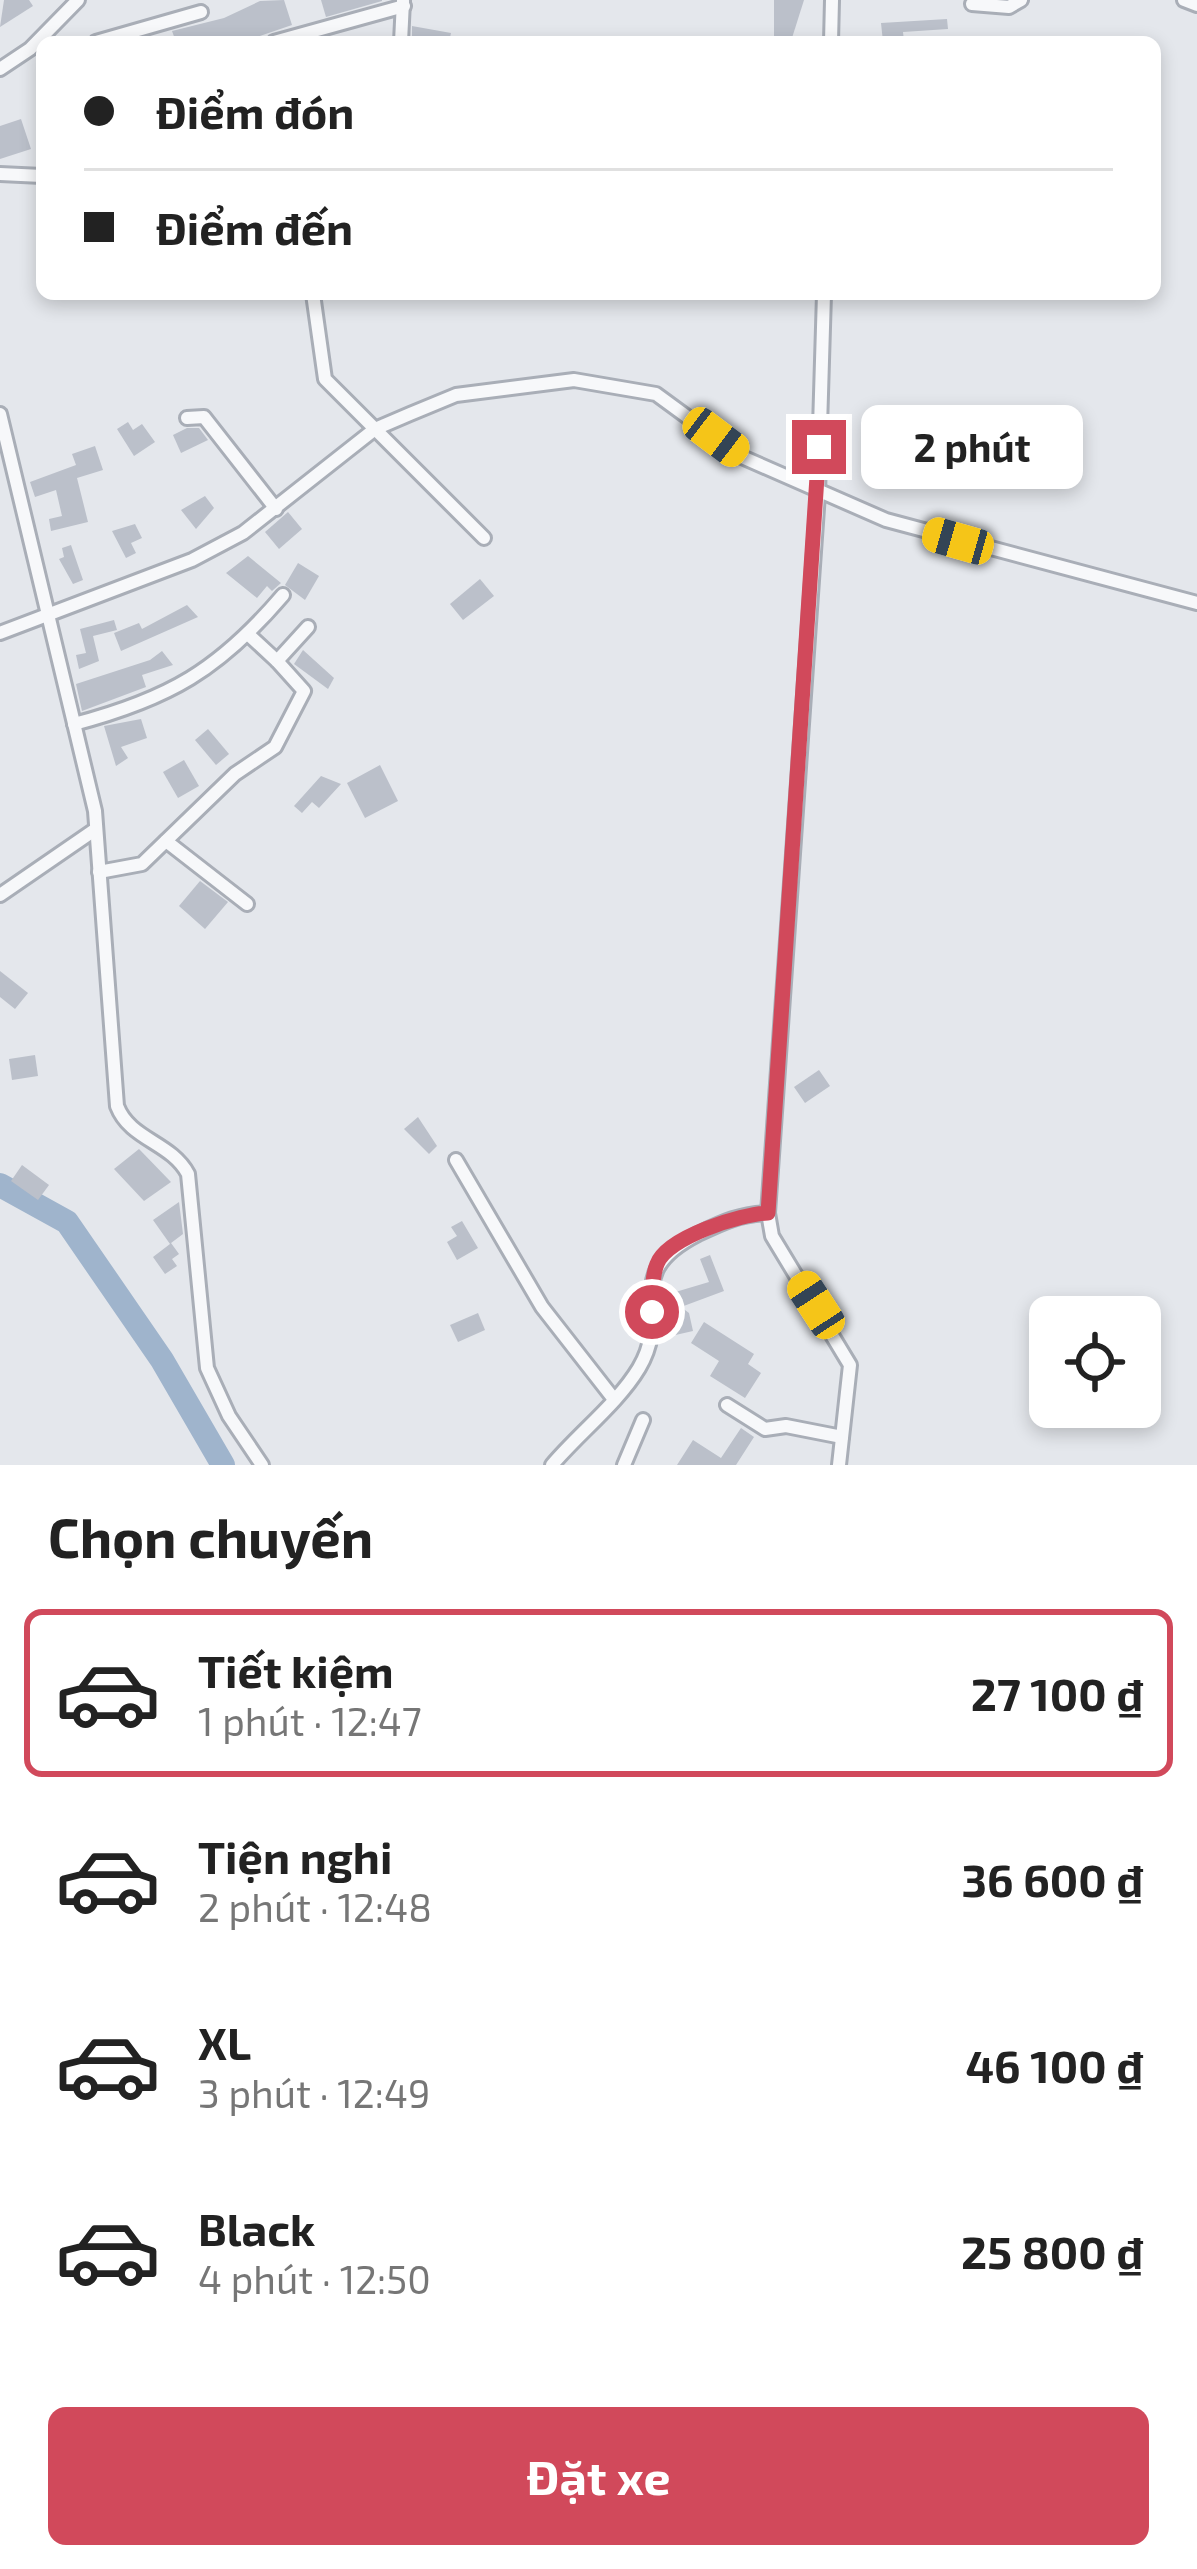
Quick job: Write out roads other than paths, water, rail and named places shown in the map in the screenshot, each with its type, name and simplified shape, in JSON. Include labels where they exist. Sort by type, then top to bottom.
[{"type":"street","points":[[48,36],[78,0]]},
{"type":"street","points":[[831,36],[832,0]]},
{"type":"street","points":[[972,4],[1009,7],[1021,0]]},
{"type":"street","points":[[1184,0],[1197,5]]},
{"type":"street","points":[[294,36],[403,3],[400,36]]},
{"type":"street","points":[[117,36],[201,12]]},
{"type":"street","points":[[0,69],[36,51]]},
{"type":"street","points":[[0,174],[36,176]]},
{"type":"street","points":[[314,300],[325,379],[484,538]]},
{"type":"street","points":[[824,300],[818,494],[768,1213],[772,1236],[850,1365],[839,1465]]},
{"type":"street","points":[[0,634],[192,560],[277,509],[376,430],[456,394],[574,380],[656,394],[742,457],[818,494],[951,539],[1197,603]]},
{"type":"street","points":[[0,414],[96,830],[117,1106],[123,1121],[170,1150],[188,1174],[207,1368],[229,1416],[262,1465]]},
{"type":"street","points":[[187,418],[206,419],[277,509]]},
{"type":"street","points":[[74,724],[178,689],[249,634],[283,595]]},
{"type":"street","points":[[277,661],[308,627]]},
{"type":"street","points":[[99,872],[142,864],[289,729],[304,691],[249,634]]},
{"type":"street","points":[[0,895],[96,830]]},
{"type":"street","points":[[166,841],[247,904]]},
{"type":"street","points":[[456,1160],[542,1306],[613,1398]]},
{"type":"street","points":[[552,1465],[639,1368],[649,1344],[657,1263],[666,1251],[738,1214],[768,1213]]},
{"type":"street","points":[[727,1405],[765,1429],[786,1426],[842,1436]]},
{"type":"street","points":[[624,1465],[643,1420]]},
{"type":"waterway","points":[[0,1185],[67,1222],[162,1360],[223,1465]]}]
